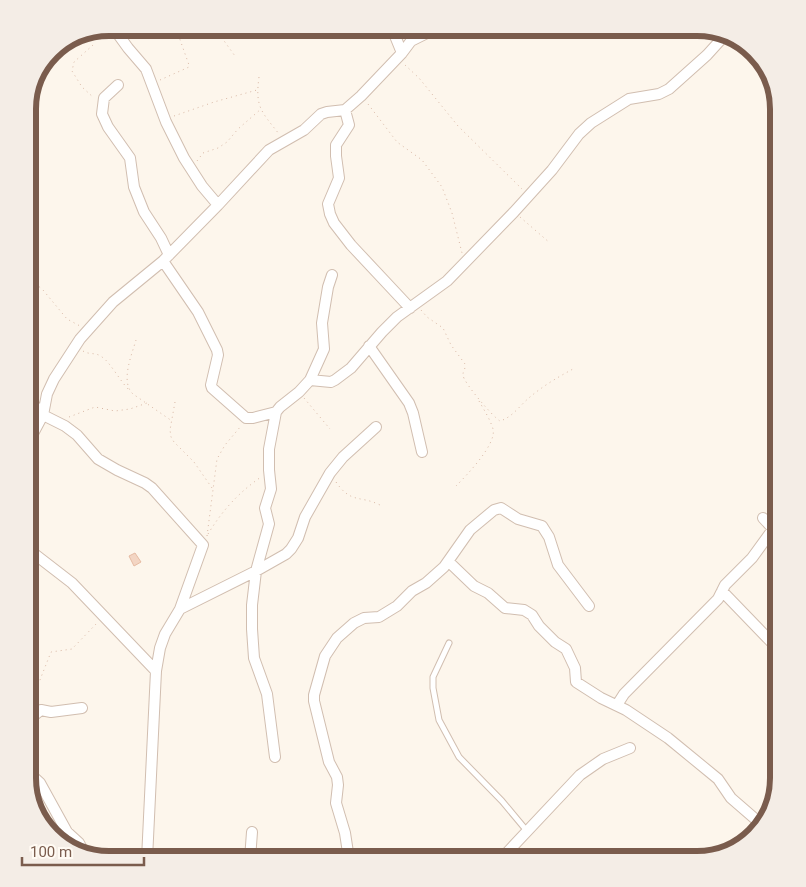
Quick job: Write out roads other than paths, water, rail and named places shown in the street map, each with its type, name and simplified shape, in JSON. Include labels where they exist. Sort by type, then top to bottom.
[{"type":"street","points":[[119,36],[146,69],[167,124],[191,169],[218,205]]},
{"type":"street","points":[[395,36],[401,54]]},
{"type":"street","points":[[36,428],[43,415],[50,386],[74,348],[113,302],[166,258],[269,150],[304,130],[321,114],[345,110],[362,96],[411,41],[421,36]]},
{"type":"street","points":[[310,380],[333,382],[351,368],[369,346],[397,318],[447,281],[514,212],[552,170],[579,134],[591,123],[628,98],[659,94],[669,89],[720,41]]},
{"type":"street","points":[[118,85],[106,95],[102,106],[102,114],[108,127],[130,158],[134,187],[144,212],[161,238],[166,258],[198,312],[217,350],[218,355],[211,384],[212,388],[241,415],[249,419],[276,412]]},
{"type":"street","points":[[345,110],[349,126],[336,145],[339,178],[328,204],[330,214],[334,223],[351,245],[413,306]]},
{"type":"street","points":[[276,757],[267,694],[254,658],[252,605],[256,571],[269,524],[265,508],[270,490],[269,449],[276,412],[310,380],[324,349],[322,323],[328,287],[332,276]]},
{"type":"street","points":[[369,346],[409,403],[422,452]]},
{"type":"street","points":[[36,407],[43,415],[76,435],[98,459],[152,488],[203,545],[201,556],[180,609],[163,641],[156,671],[147,851]]},
{"type":"street","points":[[180,609],[286,554],[291,549],[305,518],[330,473],[343,457],[376,427]]},
{"type":"street","points":[[348,851],[345,833],[336,803],[337,777],[329,762],[314,700],[320,671],[326,656],[337,638],[354,622],[364,618],[379,617],[397,606],[412,591],[434,576],[449,562],[470,530],[494,510],[501,508],[518,519],[540,524],[546,530],[558,565],[589,606]]},
{"type":"street","points":[[764,518],[770,525]]},
{"type":"street","points":[[617,705],[624,694],[718,600],[728,581],[770,538]]},
{"type":"street","points":[[36,555],[72,583],[156,671]]},
{"type":"street","points":[[449,562],[474,586],[488,593],[505,608],[524,610],[532,615],[539,626],[555,642],[566,649],[575,668],[576,682],[601,698],[626,710],[668,738],[718,779],[731,798],[756,820]]},
{"type":"street","points":[[722,591],[770,641]]},
{"type":"street","points":[[36,713],[42,710],[51,712],[82,708]]},
{"type":"street","points":[[509,851],[580,775],[603,759],[630,748]]},
{"type":"street","points":[[36,780],[64,827],[80,844]]},
{"type":"street","points":[[251,851],[252,832]]},
{"type":"lane","points":[[449,643],[434,677],[433,688],[439,720],[459,757],[528,831]]}]
